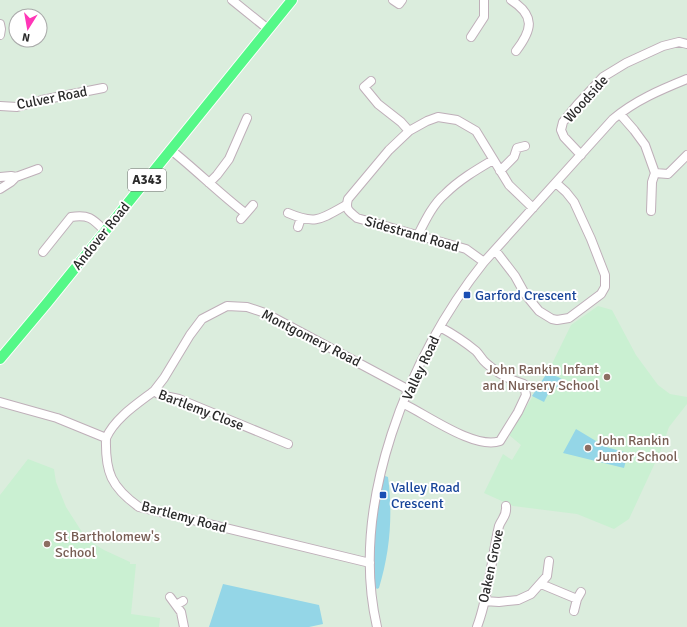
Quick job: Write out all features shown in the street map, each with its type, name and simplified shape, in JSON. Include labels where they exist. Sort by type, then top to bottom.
[{"type":"main road","name":"Andover Road","points":[[0,359],[292,0]]},
{"type":"street","points":[[232,0],[268,30]]},
{"type":"street","points":[[393,0],[399,4],[402,0]]},
{"type":"street","points":[[471,37],[484,17],[484,0]]},
{"type":"street","points":[[511,0],[522,8],[528,16],[529,29],[526,38],[516,51]]},
{"type":"street","points":[[0,24],[2,28],[0,35]]},
{"type":"street","name":"Woodside","points":[[581,154],[564,137],[561,130],[563,122],[603,77],[626,63],[664,46],[679,42],[687,44]]},
{"type":"street","name":"Valley Road","points":[[377,627],[372,594],[370,563],[371,529],[378,488],[389,446],[409,390],[425,354],[440,327],[457,298],[484,262],[581,154],[620,114],[644,97],[687,79]]},
{"type":"street","points":[[371,81],[364,87],[378,104],[401,122],[409,131]]},
{"type":"street","name":"Culver Road","points":[[0,106],[16,107],[42,100],[104,88]]},
{"type":"street","points":[[620,114],[645,145],[655,173],[652,182],[651,211]]},
{"type":"street","points":[[288,213],[301,218],[316,220],[346,205],[348,199],[354,191],[389,150],[409,131],[426,121],[438,117],[457,120],[476,130],[509,185],[533,208]]},
{"type":"street","points":[[209,183],[218,175],[229,159],[247,118]]},
{"type":"street","points":[[500,171],[514,157],[516,148],[525,146]]},
{"type":"street","points":[[171,150],[192,167],[243,216],[253,205]]},
{"type":"street","points":[[655,173],[668,174],[687,155]]},
{"type":"street","points":[[418,235],[430,212],[444,194],[467,176],[493,160]]},
{"type":"street","points":[[0,189],[16,177],[38,169]]},
{"type":"street","points":[[0,177],[16,177]]},
{"type":"street","points":[[495,250],[515,276],[525,294],[539,311],[552,319],[557,320],[569,318],[601,294],[605,287],[604,275],[591,239],[574,202],[556,183]]},
{"type":"street","name":"Sidestrand Road","points":[[346,205],[349,211],[356,218],[466,249],[484,262]]},
{"type":"street","points":[[43,252],[71,217],[83,215],[95,221],[105,231]]},
{"type":"street","points":[[298,227],[301,218]]},
{"type":"street","name":"Montgomery Road","points":[[154,391],[202,319],[227,306],[247,306],[265,312],[409,390]]},
{"type":"street","points":[[404,404],[471,439],[484,443],[496,443],[500,441],[518,412],[526,395],[524,384],[499,373],[485,362],[478,352],[459,338],[440,327]]},
{"type":"street","name":"Bartlemy Close","points":[[106,438],[109,431],[118,421],[154,391],[160,395],[179,398],[288,444]]},
{"type":"street","points":[[0,402],[57,418],[106,438]]},
{"type":"street","name":"Bartlemy Road","points":[[106,438],[105,454],[109,475],[124,496],[139,507],[370,563]]},
{"type":"street","name":"Oaken Grove","points":[[477,627],[500,525],[506,512],[506,506]]},
{"type":"street","points":[[484,600],[499,602],[518,600],[531,594],[547,576],[550,561]]},
{"type":"street","points":[[541,584],[579,596],[574,611]]},
{"type":"street","points":[[170,597],[180,603],[184,627]]},
{"type":"shaded area","name":"John Rankin Junior School","points":[[598,306],[612,310],[636,355],[658,385],[670,394],[687,397],[687,404],[669,427],[661,450],[629,519],[614,529],[577,514],[513,506],[484,493],[503,454],[512,460],[521,445],[509,435],[549,370],[571,325]]},
{"type":"shaded area","points":[[547,373],[564,381],[553,390],[550,395],[548,394],[544,402],[532,396]]},
{"type":"shaded area","points":[[576,429],[606,447],[628,453],[624,468],[563,453]]},
{"type":"shaded area","name":"St Bartholomew's School","points":[[28,459],[54,469],[56,482],[66,507],[82,532],[91,542],[130,562],[130,564],[136,564],[131,614],[160,618],[159,627],[0,627],[0,495]]},
{"type":"shaded area","points":[[385,476],[388,477],[390,491],[390,533],[383,574],[379,588],[377,589],[375,587],[373,563],[374,530],[383,478]]},
{"type":"shaded area","points":[[223,584],[319,605],[323,624],[309,627],[209,627]]},
{"type":"place","name":"Garford Crescent","points":[[467,295]]},
{"type":"place","name":"John Rankin Infant and Nursery School","points":[[607,377]]},
{"type":"place","name":"John Rankin Junior School","points":[[588,448]]},
{"type":"place","name":"Valley Road Crescent","points":[[383,495]]},
{"type":"place","name":"St Bartholomew's School","points":[[47,544]]}]
